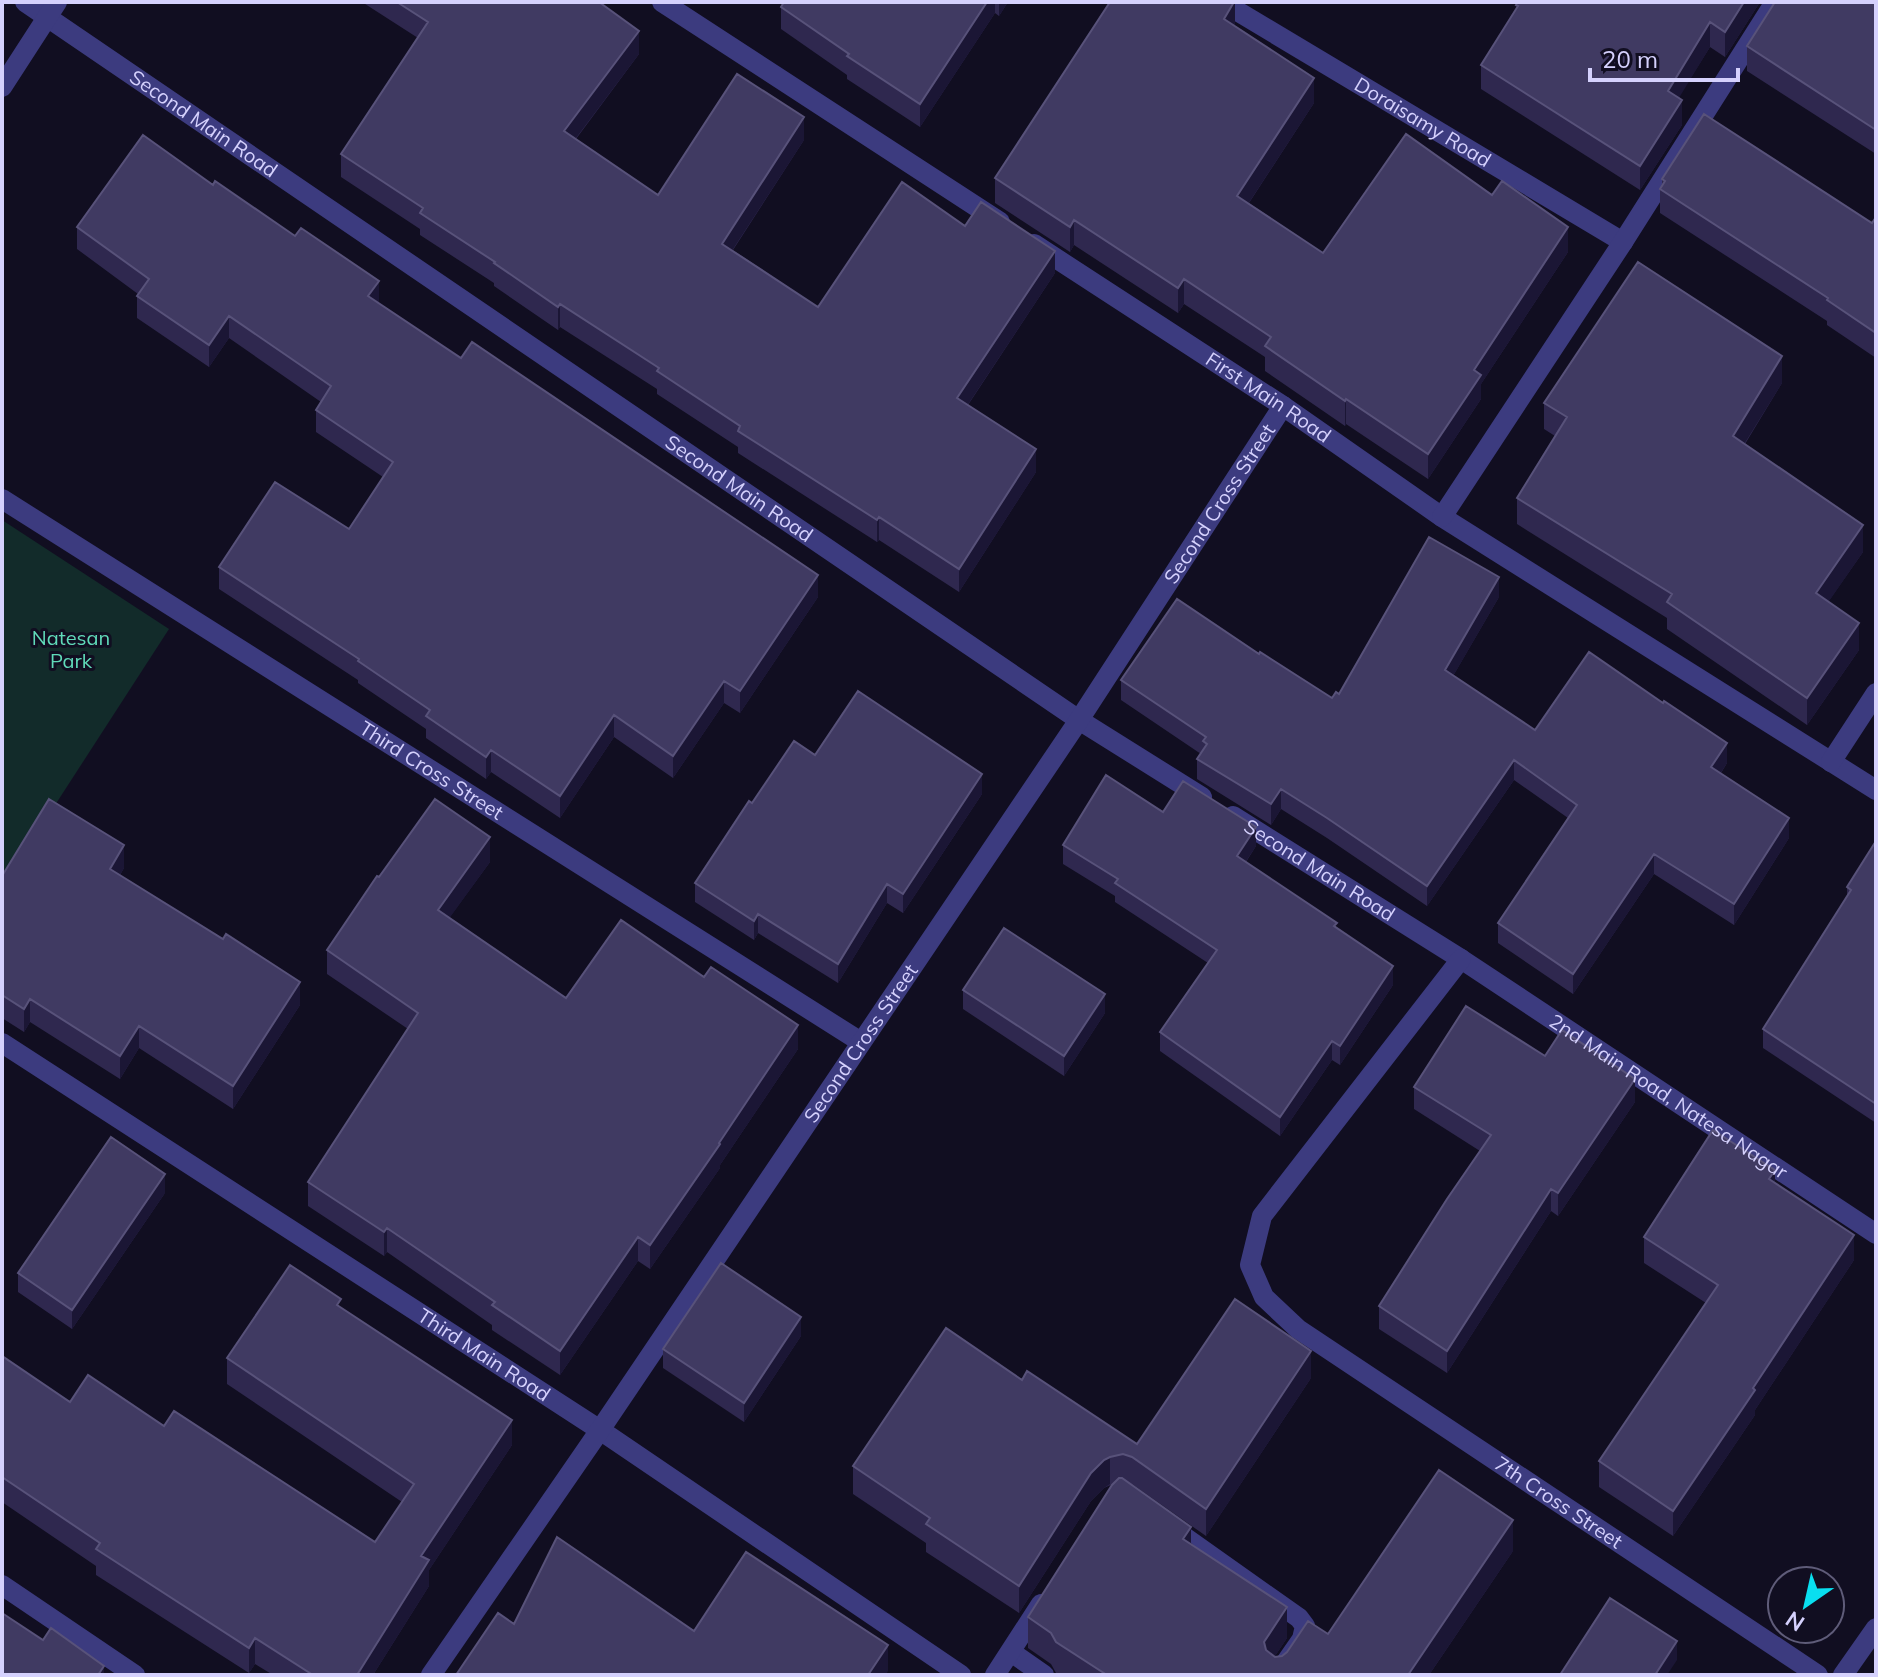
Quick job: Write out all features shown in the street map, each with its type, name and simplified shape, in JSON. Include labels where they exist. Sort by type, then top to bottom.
[{"type":"street","name":"Second Main Road","points":[[25,2],[52,9],[1079,720],[1461,959]]},
{"type":"street","name":"First Main Road","points":[[662,2],[1283,406],[1442,517],[1876,790]]},
{"type":"street","name":"Doraisamy Road","points":[[1222,2],[1623,242]]},
{"type":"street","points":[[1442,517],[1623,242],[1775,2]]},
{"type":"street","points":[[2,87],[52,9]]},
{"type":"street","name":"Second Cross Street","points":[[431,1675],[1079,720],[1283,406]]},
{"type":"street","name":"Third Cross Street","points":[[2,499],[861,1042]]},
{"type":"street","points":[[1831,762],[1876,693]]},
{"type":"street","name":"2nd Main Road, Natesa Nagar","points":[[1461,959],[1876,1234]]},
{"type":"street","name":"7th Cross Street","points":[[1461,959],[1262,1216],[1250,1265],[1264,1297],[1298,1329],[1818,1675]]},
{"type":"street","name":"Third Main Road","points":[[2,1043],[600,1430],[961,1675]]},
{"type":"street","points":[[1150,1512],[1299,1618],[1305,1626],[1302,1639],[1277,1675]]},
{"type":"street","points":[[2,1585],[135,1675]]},
{"type":"street","points":[[995,1675],[1052,1587]]},
{"type":"street","points":[[1843,1675],[1876,1628]]},
{"type":"street","points":[[1011,1652],[1044,1675]]},
{"type":"street","points":[[923,1675],[936,1657]]},
{"type":"green space","name":"Natesan Park","points":[[2,520],[169,629],[2,887]]},
{"type":"building","points":[[397,2],[599,2],[639,31],[564,131],[658,195],[737,74],[804,117],[722,244],[818,307],[902,182],[965,226],[981,202],[1055,251],[957,398],[1036,449],[959,569],[738,431],[740,426],[657,371],[659,368],[560,304],[558,307],[420,213],[423,208],[341,154],[428,22]]},
{"type":"building","points":[[784,2],[987,2],[920,104],[847,56],[849,54],[781,7]]},
{"type":"building","points":[[1110,2],[1234,2],[1224,19],[1314,78],[1237,196],[1323,253],[1406,134],[1492,195],[1502,181],[1568,227],[1474,370],[1481,375],[1428,454],[1265,346],[1271,337],[1184,279],[1178,288],[1074,220],[1070,227],[995,178]]},
{"type":"building","points":[[1518,2],[1744,2],[1725,32],[1710,22],[1668,91],[1682,100],[1640,166],[1481,65]]},
{"type":"building","points":[[1775,2],[1876,2],[1876,130],[1747,46]]},
{"type":"building","points":[[1704,114],[1872,223],[1876,217],[1876,333],[1828,298],[1660,189],[1665,181],[1662,179]]},
{"type":"building","points":[[143,135],[213,185],[215,181],[295,236],[301,228],[379,281],[368,296],[461,358],[472,342],[818,575],[740,691],[724,681],[673,756],[614,715],[560,796],[491,750],[486,757],[426,716],[430,710],[359,659],[219,567],[275,482],[349,529],[393,462],[316,410],[331,386],[229,316],[209,345],[137,296],[149,279],[77,227]]},
{"type":"building","points":[[1638,262],[1782,356],[1733,436],[1863,525],[1816,593],[1859,623],[1807,698],[1667,602],[1672,594],[1517,498],[1567,417],[1544,403]]},
{"type":"building","points":[[1429,537],[1499,577],[1445,670],[1535,730],[1589,652],[1727,743],[1711,767],[1789,818],[1734,904],[1654,854],[1573,974],[1498,923],[1577,805],[1514,760],[1427,886],[1281,789],[1271,804],[1197,759],[1207,744],[1203,741],[1206,737],[1121,680],[1177,599],[1332,698],[1336,692],[1339,694]]},
{"type":"building","points":[[858,691],[982,774],[903,894],[887,884],[838,964],[758,914],[754,921],[695,883],[749,801],[752,803],[794,741],[815,755]]},
{"type":"building","points":[[1106,775],[1163,812],[1183,781],[1256,827],[1237,856],[1337,923],[1334,926],[1393,966],[1340,1046],[1332,1041],[1280,1117],[1160,1032],[1217,950],[1115,883],[1118,879],[1063,845]]},
{"type":"building","points":[[49,799],[124,845],[110,869],[223,939],[226,934],[300,982],[233,1086],[139,1026],[120,1056],[30,999],[24,1009],[2,995],[2,876]]},
{"type":"building","points":[[435,799],[490,837],[438,910],[566,998],[621,920],[704,977],[711,967],[798,1025],[650,1245],[638,1237],[560,1351],[387,1228],[384,1232],[308,1182],[418,1013],[327,950]]},
{"type":"building","points":[[1876,841],[1876,1104],[1763,1029],[1851,890],[1847,887]]},
{"type":"building","points":[[1004,928],[1105,994],[1064,1056],[963,990]]},
{"type":"building","points":[[1466,1006],[1545,1056],[1562,1030],[1635,1079],[1558,1193],[1551,1189],[1447,1351],[1379,1306],[1491,1135],[1414,1087]]},
{"type":"building","points":[[1713,1130],[1775,1170],[1769,1179],[1854,1235],[1673,1511],[1599,1461],[1718,1285],[1644,1237]]},
{"type":"building","points":[[111,1137],[165,1174],[72,1310],[18,1273]]},
{"type":"building","points":[[721,1263],[801,1317],[744,1403],[663,1349]]},
{"type":"building","points":[[290,1265],[341,1299],[337,1305],[512,1420],[421,1556],[429,1560],[357,1675],[313,1675],[255,1638],[249,1648],[96,1549],[100,1543],[2,1477],[2,1356],[70,1402],[88,1375],[164,1426],[174,1411],[375,1542],[414,1484],[227,1358]]},
{"type":"building","points":[[1235,1299],[1311,1351],[1206,1509],[1132,1457],[1123,1454],[1110,1457],[1091,1473],[1019,1586],[926,1524],[930,1518],[853,1466],[946,1328],[1022,1380],[1027,1371],[1137,1444]]},
{"type":"building","points":[[1439,1470],[1513,1520],[1408,1675],[1107,1675],[1056,1642],[1051,1633],[1028,1617],[1112,1485],[1122,1478],[1191,1527],[1183,1539],[1287,1607],[1264,1642],[1266,1650],[1275,1657],[1282,1656],[1308,1621],[1328,1634]]},
{"type":"building","points":[[557,1537],[694,1631],[746,1552],[888,1645],[868,1675],[456,1675],[498,1613],[514,1624]]},
{"type":"building","points":[[1610,1598],[1677,1641],[1655,1675],[1560,1675]]},
{"type":"building","points":[[2,1613],[43,1640],[51,1628],[104,1666],[98,1675],[2,1675]]}]
